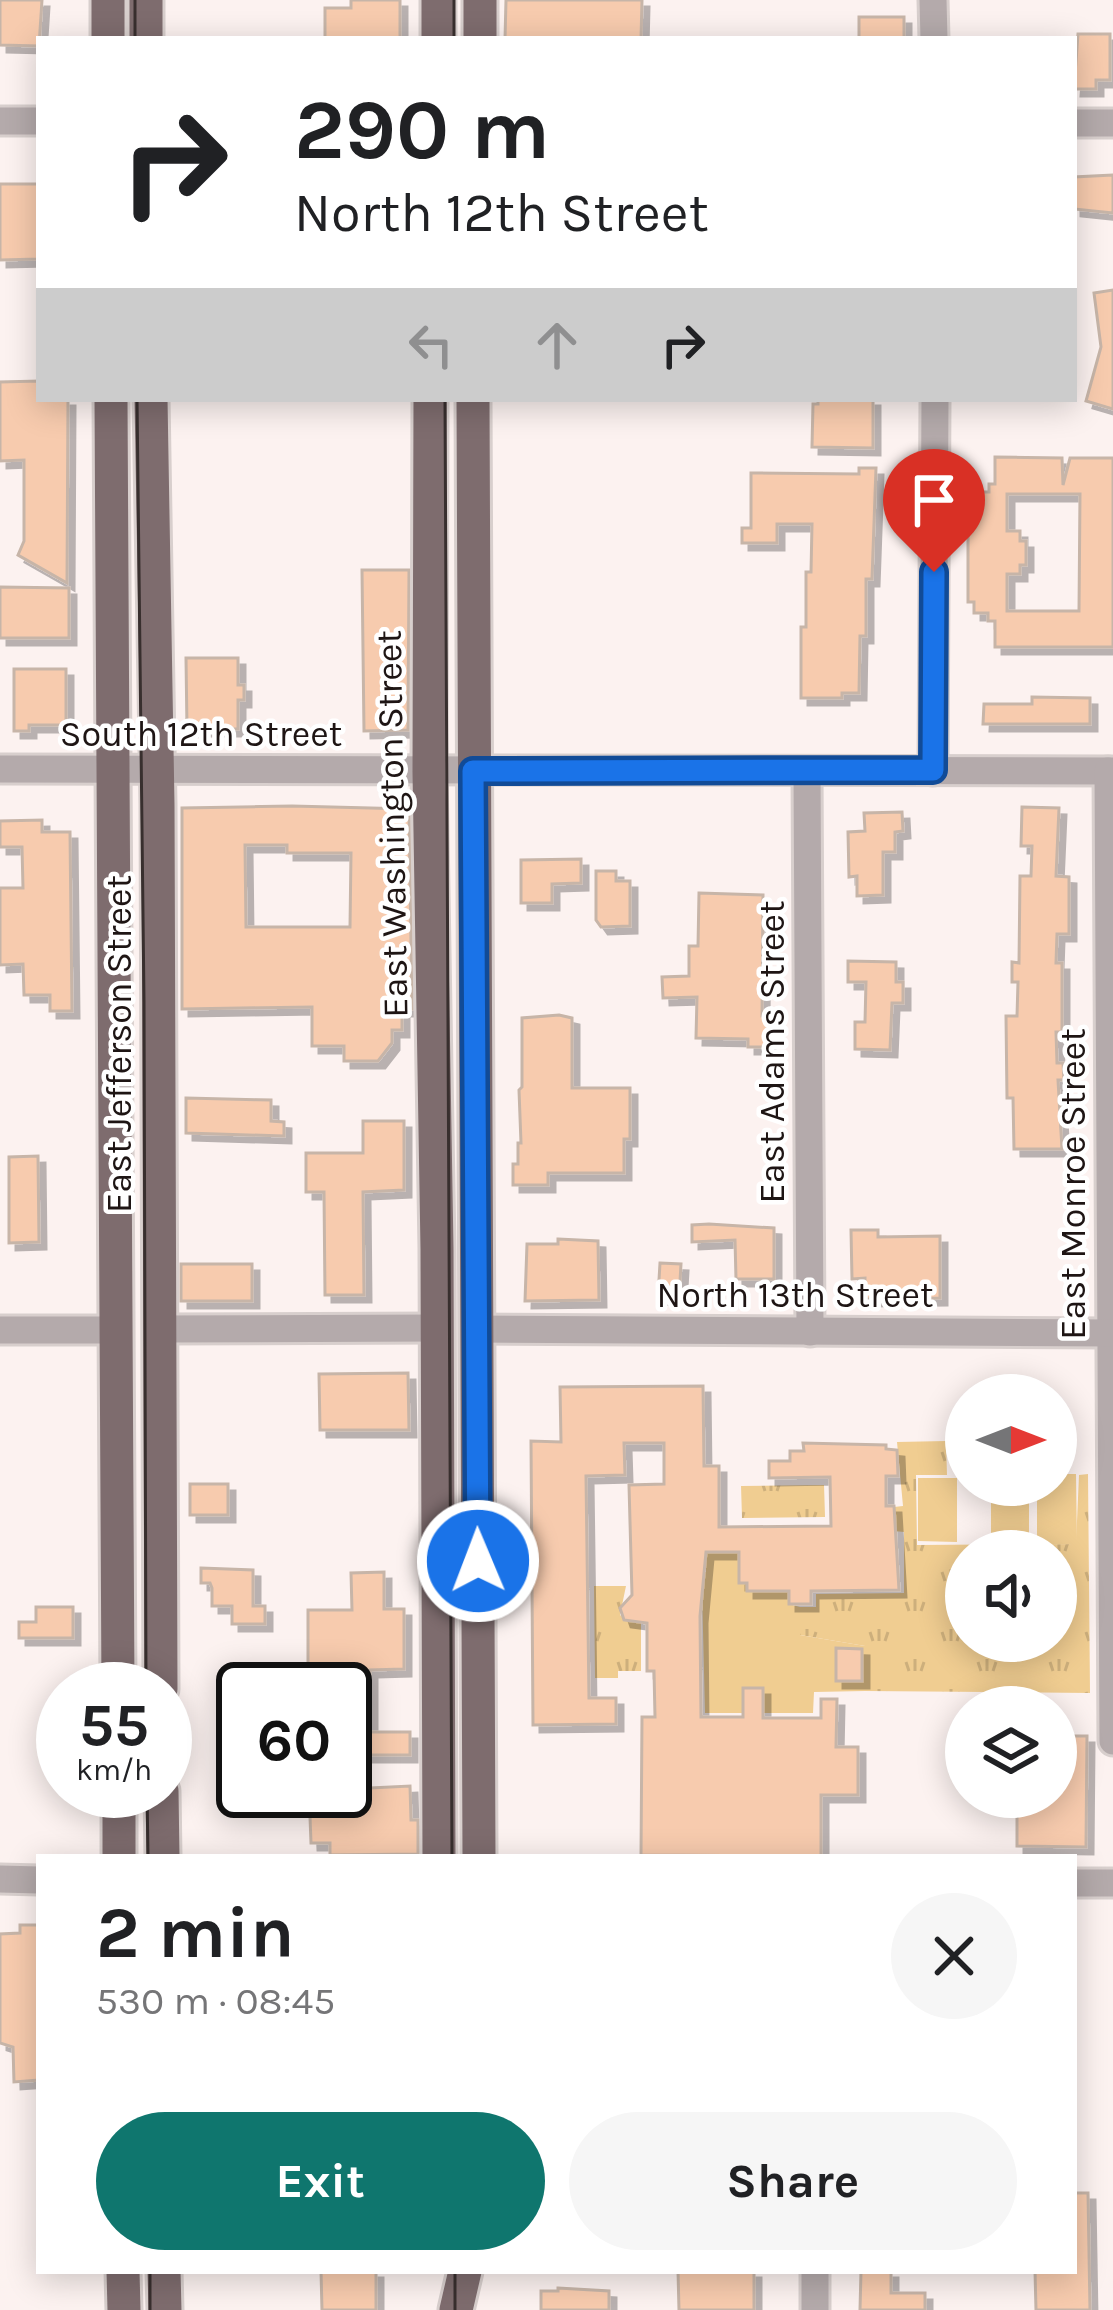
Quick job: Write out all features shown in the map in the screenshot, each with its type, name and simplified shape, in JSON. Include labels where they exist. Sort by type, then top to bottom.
[{"type":"main road","points":[[108,0],[108,36]]},
{"type":"main road","points":[[146,0],[146,36]]},
{"type":"main road","points":[[480,0],[480,36]]},
{"type":"main road","name":"East Jefferson Street","points":[[111,402],[118,1662]]},
{"type":"main road","name":"East Jefferson Street","points":[[112,447],[120,402]]},
{"type":"main road","name":"East Jefferson Street","points":[[151,402],[158,769],[160,1662]]},
{"type":"main road","name":"East Washington Street","points":[[430,402],[428,772],[437,1249],[439,1854]]},
{"type":"main road","name":"East Washington Street","points":[[472,402],[479,1854]]},
{"type":"main road","name":"East Washington Street","points":[[437,1249],[477,1012]]},
{"type":"main road","points":[[117,1615],[160,1420]]},
{"type":"main road","points":[[118,1818],[119,1854]]},
{"type":"main road","points":[[162,1818],[163,1854]]},
{"type":"main road","points":[[124,2274],[124,2310]]},
{"type":"main road","points":[[164,2274],[165,2310]]},
{"type":"main road","points":[[441,2274],[441,2310]]},
{"type":"main road","points":[[456,2310],[464,2274]]},
{"type":"main road","points":[[481,2274],[482,2310]]},
{"type":"street","points":[[933,0],[934,36]]},
{"type":"street","points":[[0,121],[36,121]]},
{"type":"street","points":[[1077,123],[1113,123]]},
{"type":"street","points":[[933,770],[935,402]]},
{"type":"street","name":"South 12th Street","points":[[0,769],[1111,770]]},
{"type":"street","name":"East Monroe Street","points":[[1111,770],[1113,1741]]},
{"type":"street","name":"East Adams Street","points":[[807,772],[810,1331]]},
{"type":"street","points":[[160,1329],[436,1328]]},
{"type":"street","name":"North 13th Street","points":[[476,1329],[1111,1333]]},
{"type":"street","points":[[0,1330],[118,1330]]},
{"type":"street","points":[[0,1880],[36,1880]]},
{"type":"street","points":[[1077,1883],[1113,1883]]},
{"type":"street","points":[[814,2274],[815,2310]]},
{"type":"green space","points":[[945,1441],[945,1475],[916,1475],[917,1545],[945,1545],[945,1662],[1077,1662],[1079,1475],[1088,1474],[1090,1693],[1077,1693],[1077,1686],[865,1691],[865,1646],[800,1635],[800,1607],[816,1607],[816,1594],[904,1593],[904,1532],[894,1531],[894,1507],[903,1506],[897,1442]]},
{"type":"green space","points":[[918,1478],[945,1478],[945,1506],[957,1506],[957,1530],[945,1530],[945,1542],[918,1541]]},
{"type":"green space","points":[[824,1485],[825,1517],[742,1518],[741,1486]]},
{"type":"green space","points":[[991,1506],[1029,1506],[1029,1530],[991,1530]]},
{"type":"green space","points":[[1037,1506],[1076,1506],[1077,1530],[1037,1530]]},
{"type":"green space","points":[[739,1551],[739,1583],[747,1583],[747,1591],[789,1591],[789,1604],[800,1607],[800,1635],[865,1646],[865,1691],[814,1692],[813,1713],[705,1713],[702,1590],[681,1572],[706,1572],[706,1552]]},
{"type":"green space","points":[[594,1586],[626,1586],[620,1615],[629,1622],[641,1622],[641,1671],[595,1678]]},
{"type":"building","points":[[0,0],[42,0],[36,46],[0,45]]},
{"type":"building","points":[[351,0],[400,0],[400,36],[325,36],[325,8],[351,8]]},
{"type":"building","points":[[506,0],[642,0],[641,36],[505,36]]},
{"type":"building","points":[[859,17],[904,17],[904,36],[859,36]]},
{"type":"building","points":[[1078,34],[1110,34],[1110,80],[1096,80],[1096,89],[1077,89]]},
{"type":"building","points":[[1113,175],[1113,213],[1077,209],[1077,177]]},
{"type":"building","points":[[0,184],[36,184],[36,259],[0,260]]},
{"type":"building","points":[[1113,290],[1113,409],[1086,401],[1101,347],[1094,293]]},
{"type":"building","points":[[36,381],[36,402],[68,402],[67,583],[18,555],[24,541],[24,460],[0,461],[0,382]]},
{"type":"building","points":[[873,402],[873,448],[812,447],[813,404]]},
{"type":"building","points":[[995,457],[1062,458],[1063,485],[1070,458],[1113,458],[1113,647],[995,647],[995,621],[988,621],[988,613],[974,613],[974,602],[968,602],[968,505],[975,505],[975,492],[989,492],[989,484],[995,484]],"holes":[[[1007,494],[1080,494],[1079,611],[1007,611],[1007,574],[1020,574],[1020,565],[1026,565],[1026,541],[1020,541],[1020,531],[1007,531]]]},
{"type":"building","points":[[859,468],[876,468],[872,579],[866,579],[859,693],[801,698],[801,627],[806,627],[812,524],[777,524],[777,543],[742,543],[742,528],[751,528],[751,473],[859,474]]},
{"type":"building","points":[[362,570],[409,570],[408,730],[364,731]]},
{"type":"building","points":[[0,587],[69,588],[69,638],[0,638]]},
{"type":"building","points":[[186,658],[238,658],[238,685],[244,685],[244,700],[238,700],[238,729],[187,729]]},
{"type":"building","points":[[14,669],[66,669],[66,725],[29,725],[29,731],[14,731]]},
{"type":"building","points":[[1032,697],[1090,698],[1090,724],[983,724],[984,704],[1032,704]]},
{"type":"building","points":[[1022,807],[1059,808],[1056,876],[1069,877],[1069,934],[1057,934],[1056,963],[1062,963],[1062,1032],[1056,1032],[1057,1063],[1063,1063],[1064,1080],[1058,1080],[1062,1149],[1014,1149],[1013,1098],[1007,1098],[1006,1016],[1017,1016],[1018,982],[1012,982],[1012,962],[1019,963],[1020,876],[1031,876],[1032,846],[1021,846]]},
{"type":"building","points":[[182,808],[409,809],[412,1009],[402,1009],[402,1030],[392,1030],[392,1043],[378,1061],[344,1061],[344,1046],[312,1046],[312,1007],[182,1009]],"holes":[[[245,845],[287,845],[287,853],[351,853],[350,927],[246,927]]]},
{"type":"building","points":[[902,812],[903,831],[895,832],[895,852],[883,852],[883,895],[857,896],[857,876],[849,877],[848,832],[865,831],[864,813]]},
{"type":"building","points":[[42,820],[42,832],[70,832],[72,1011],[50,1011],[50,995],[24,995],[23,964],[0,965],[0,888],[23,888],[22,847],[0,847],[0,821]]},
{"type":"building","points":[[581,859],[581,883],[552,884],[552,903],[521,903],[521,860]]},
{"type":"building","points":[[596,871],[616,871],[616,881],[630,881],[630,926],[601,927],[596,920]]},
{"type":"building","points":[[699,893],[763,895],[762,1016],[768,1016],[768,1047],[748,1047],[748,1039],[696,1038],[697,997],[663,998],[662,977],[689,976],[689,946],[698,946]]},
{"type":"building","points":[[848,961],[896,962],[903,1003],[892,1003],[890,1050],[855,1049],[855,1022],[865,1022],[866,982],[848,982]]},
{"type":"building","points":[[522,1018],[572,1018],[572,1088],[630,1088],[624,1173],[548,1173],[548,1185],[513,1185],[513,1164],[518,1164],[521,1143]]},
{"type":"building","points":[[186,1098],[271,1100],[271,1121],[284,1122],[284,1136],[186,1133]]},
{"type":"building","points":[[363,1121],[404,1121],[404,1190],[363,1192],[364,1295],[325,1295],[324,1192],[306,1192],[306,1153],[363,1153]]},
{"type":"building","points":[[38,1156],[39,1242],[9,1243],[9,1157]]},
{"type":"building","points":[[692,1225],[774,1228],[774,1279],[736,1279],[735,1240],[692,1242]]},
{"type":"building","points":[[851,1230],[878,1230],[878,1237],[940,1236],[940,1298],[865,1299],[865,1278],[852,1279]]},
{"type":"building","points":[[558,1239],[598,1241],[599,1300],[525,1301],[527,1244],[558,1244]]},
{"type":"building","points":[[660,1263],[681,1264],[679,1298],[658,1297]]},
{"type":"building","points":[[181,1264],[252,1264],[252,1301],[181,1301]]},
{"type":"building","points":[[408,1373],[409,1430],[320,1430],[319,1374]]},
{"type":"building","points":[[703,1386],[704,1466],[719,1466],[719,1527],[831,1526],[830,1477],[769,1478],[769,1461],[790,1461],[790,1451],[804,1451],[803,1443],[886,1445],[886,1449],[897,1450],[898,1476],[886,1476],[886,1506],[894,1506],[899,1590],[811,1591],[811,1604],[789,1604],[789,1591],[747,1591],[747,1583],[739,1583],[739,1552],[706,1552],[700,1616],[701,1717],[743,1717],[743,1688],[763,1688],[763,1718],[821,1718],[821,1699],[837,1699],[836,1747],[858,1747],[858,1795],[821,1795],[821,1854],[641,1854],[642,1717],[655,1717],[654,1671],[647,1671],[647,1623],[624,1620],[620,1608],[632,1595],[629,1485],[664,1484],[664,1443],[624,1443],[625,1475],[586,1476],[589,1698],[616,1698],[616,1724],[533,1725],[531,1441],[561,1442],[560,1387]]},
{"type":"building","points":[[190,1484],[228,1484],[228,1515],[190,1515]]},
{"type":"building","points":[[201,1568],[253,1570],[253,1606],[265,1606],[265,1624],[232,1624],[232,1606],[212,1606],[212,1588],[210,1583],[201,1583]]},
{"type":"building","points":[[384,1572],[384,1609],[404,1609],[404,1669],[372,1670],[372,1662],[308,1662],[308,1610],[352,1610],[351,1573]]},
{"type":"building","points":[[36,1607],[73,1607],[73,1638],[19,1638],[19,1622],[36,1622]]},
{"type":"building","points":[[836,1648],[862,1649],[862,1681],[836,1681]]},
{"type":"building","points":[[372,1732],[410,1732],[410,1755],[372,1755]]},
{"type":"building","points":[[1077,1736],[1087,1736],[1086,1847],[1017,1846],[1017,1818],[1077,1818]]},
{"type":"building","points":[[410,1786],[411,1820],[418,1820],[418,1854],[330,1854],[330,1843],[311,1843],[310,1818],[372,1818],[372,1788]]},
{"type":"building","points":[[20,1925],[36,1925],[36,2080],[14,2082],[13,2047],[0,2043],[0,1934],[20,1933]]},
{"type":"building","points":[[1077,2193],[1088,2193],[1090,2310],[1036,2310],[1035,2274],[1077,2274]]},
{"type":"building","points":[[321,2274],[376,2274],[376,2310],[322,2310]]},
{"type":"building","points":[[678,2274],[754,2274],[754,2310],[679,2310]]},
{"type":"building","points":[[861,2274],[891,2274],[891,2293],[925,2293],[925,2310],[860,2310]]},
{"type":"building","points":[[541,2291],[609,2291],[609,2310],[541,2310]]},
{"type":"tram line","points":[[135,0],[135,36]]},
{"type":"tram line","points":[[454,0],[454,36]]},
{"type":"tram line","points":[[137,402],[146,1662]]},
{"type":"tram line","points":[[445,402],[452,1854]]},
{"type":"tram line","points":[[147,1818],[148,1854]]},
{"type":"tram line","points":[[150,2274],[150,2310]]},
{"type":"tram line","points":[[455,2274],[455,2310]]},
{"type":"route","points":[[478,1561],[473,771],[933,770],[934,572]]}]
